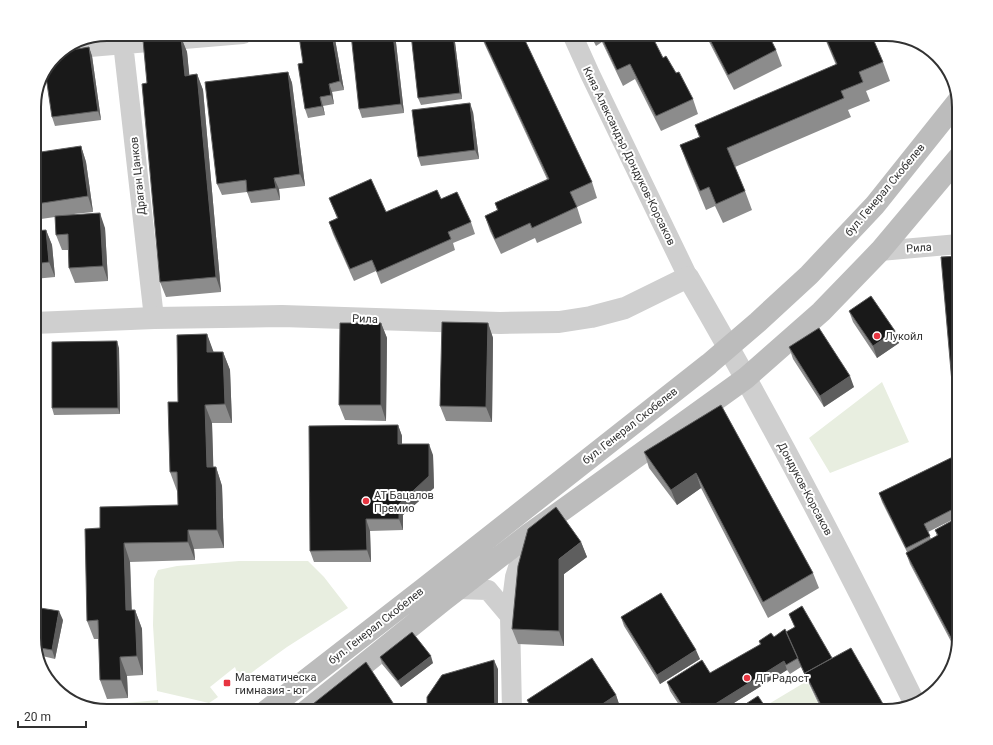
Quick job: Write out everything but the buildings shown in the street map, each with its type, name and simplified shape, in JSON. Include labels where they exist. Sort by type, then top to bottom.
[{"type":"main road","name":"бул. Генерал Скобелев","points":[[275,704],[422,590],[729,347],[808,276],[870,210],[952,108]]},
{"type":"main road","name":"бул. Генерал Скобелев","points":[[315,704],[528,535],[746,378],[821,312],[880,251],[952,165]]},
{"type":"street","points":[[79,47],[113,41]]},
{"type":"street","name":"Драган Цанков","points":[[123,41],[154,318]]},
{"type":"street","name":"Княз Александър Дондуков-Корсаков","points":[[575,41],[688,277]]},
{"type":"street","name":"Рила","points":[[880,251],[952,245]]},
{"type":"street","name":"Рила","points":[[41,323],[154,318],[282,316],[500,323],[559,322],[591,317],[625,308],[688,277]]},
{"type":"street","name":"Дондуков-Корсаков","points":[[688,277],[746,378],[864,600],[912,698]]},
{"type":"street","points":[[512,704],[510,616],[516,577],[528,535]]},
{"type":"street","points":[[458,589],[488,590],[510,616]]},
{"type":"shaded area","points":[[882,382],[909,442],[830,473],[809,438]]},
{"type":"shaded area","points":[[239,561],[308,561],[324,577],[348,608],[287,647],[240,681],[235,667],[210,687],[218,697],[209,703],[157,691],[153,625],[154,579],[158,570],[177,566]]},
{"type":"shaded area","points":[[807,681],[818,704],[769,704]]},
{"type":"shaded area","points":[[158,700],[158,704],[126,704]]},
{"type":"place","name":"Лукойл","points":[[877,336]]},
{"type":"place","name":"АТ Бацалов Премио","points":[[366,501]]},
{"type":"place","name":"ДГ Радост","points":[[747,678]]},
{"type":"place","name":"Математическа гимназия - юг","points":[[227,683]]}]
